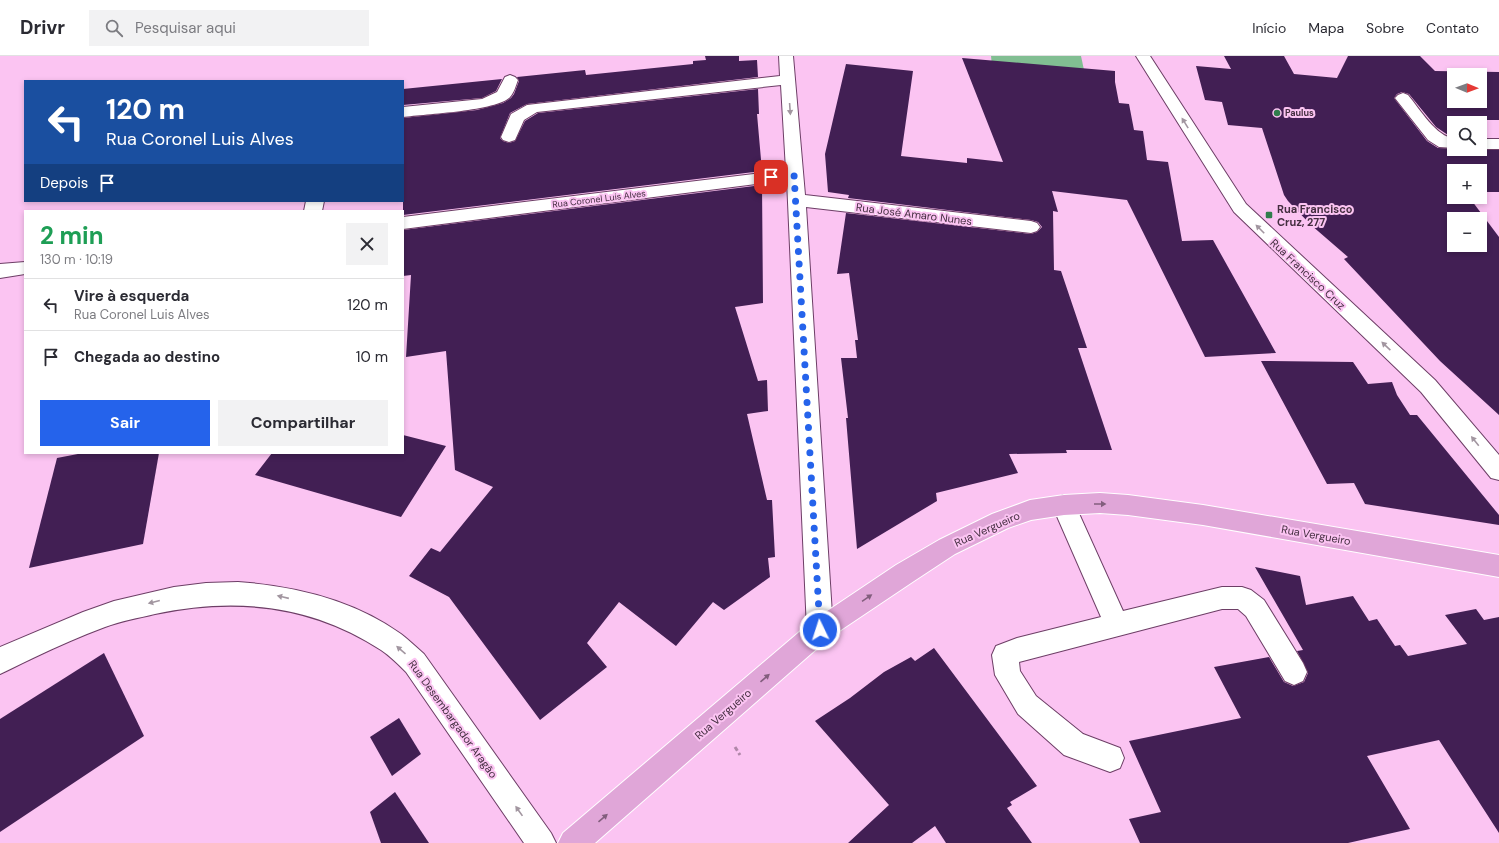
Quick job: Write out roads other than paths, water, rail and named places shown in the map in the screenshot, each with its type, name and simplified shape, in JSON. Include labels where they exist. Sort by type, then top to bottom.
[{"type":"main road","name":"Rua Vergueiro","points":[[573,843],[820,630],[905,573],[947,547],[1000,521],[1030,510],[1064,505],[1100,503],[1128,505],[1203,515],[1499,566]]},
{"type":"street","points":[[786,56],[796,200],[820,630]]},
{"type":"street","name":"Rua Francisco Cruz","points":[[1143,56],[1240,208],[1428,386],[1452,412],[1499,471]]},
{"type":"street","points":[[404,112],[485,103],[504,95],[510,80]]},
{"type":"street","points":[[509,137],[517,117],[533,108],[788,80]]},
{"type":"street","points":[[1403,98],[1434,137],[1447,143]]},
{"type":"street","points":[[1487,144],[1499,144]]},
{"type":"street","name":"Rua Coronel Luis Alves","points":[[404,223],[794,174]]},
{"type":"street","name":"Rua José Amaro Nunes","points":[[796,200],[1031,227]]},
{"type":"street","points":[[0,271],[24,268]]},
{"type":"street","points":[[1064,505],[1117,625]]},
{"type":"street","name":"Rua Desembargador Aragão","points":[[0,661],[22,648],[105,615],[167,599],[200,594],[243,592],[277,596],[308,603],[335,613],[391,642],[415,663],[541,843]]},
{"type":"street","points":[[1110,758],[1074,745],[1027,705],[1008,675],[1004,655],[1017,650],[1222,598],[1242,598],[1255,608],[1294,672]]},
{"type":"place","name":"Paulus","points":[[1277,113]]},
{"type":"place","name":"Rua Francisco Cruz, 277","points":[[1269,215]]}]
